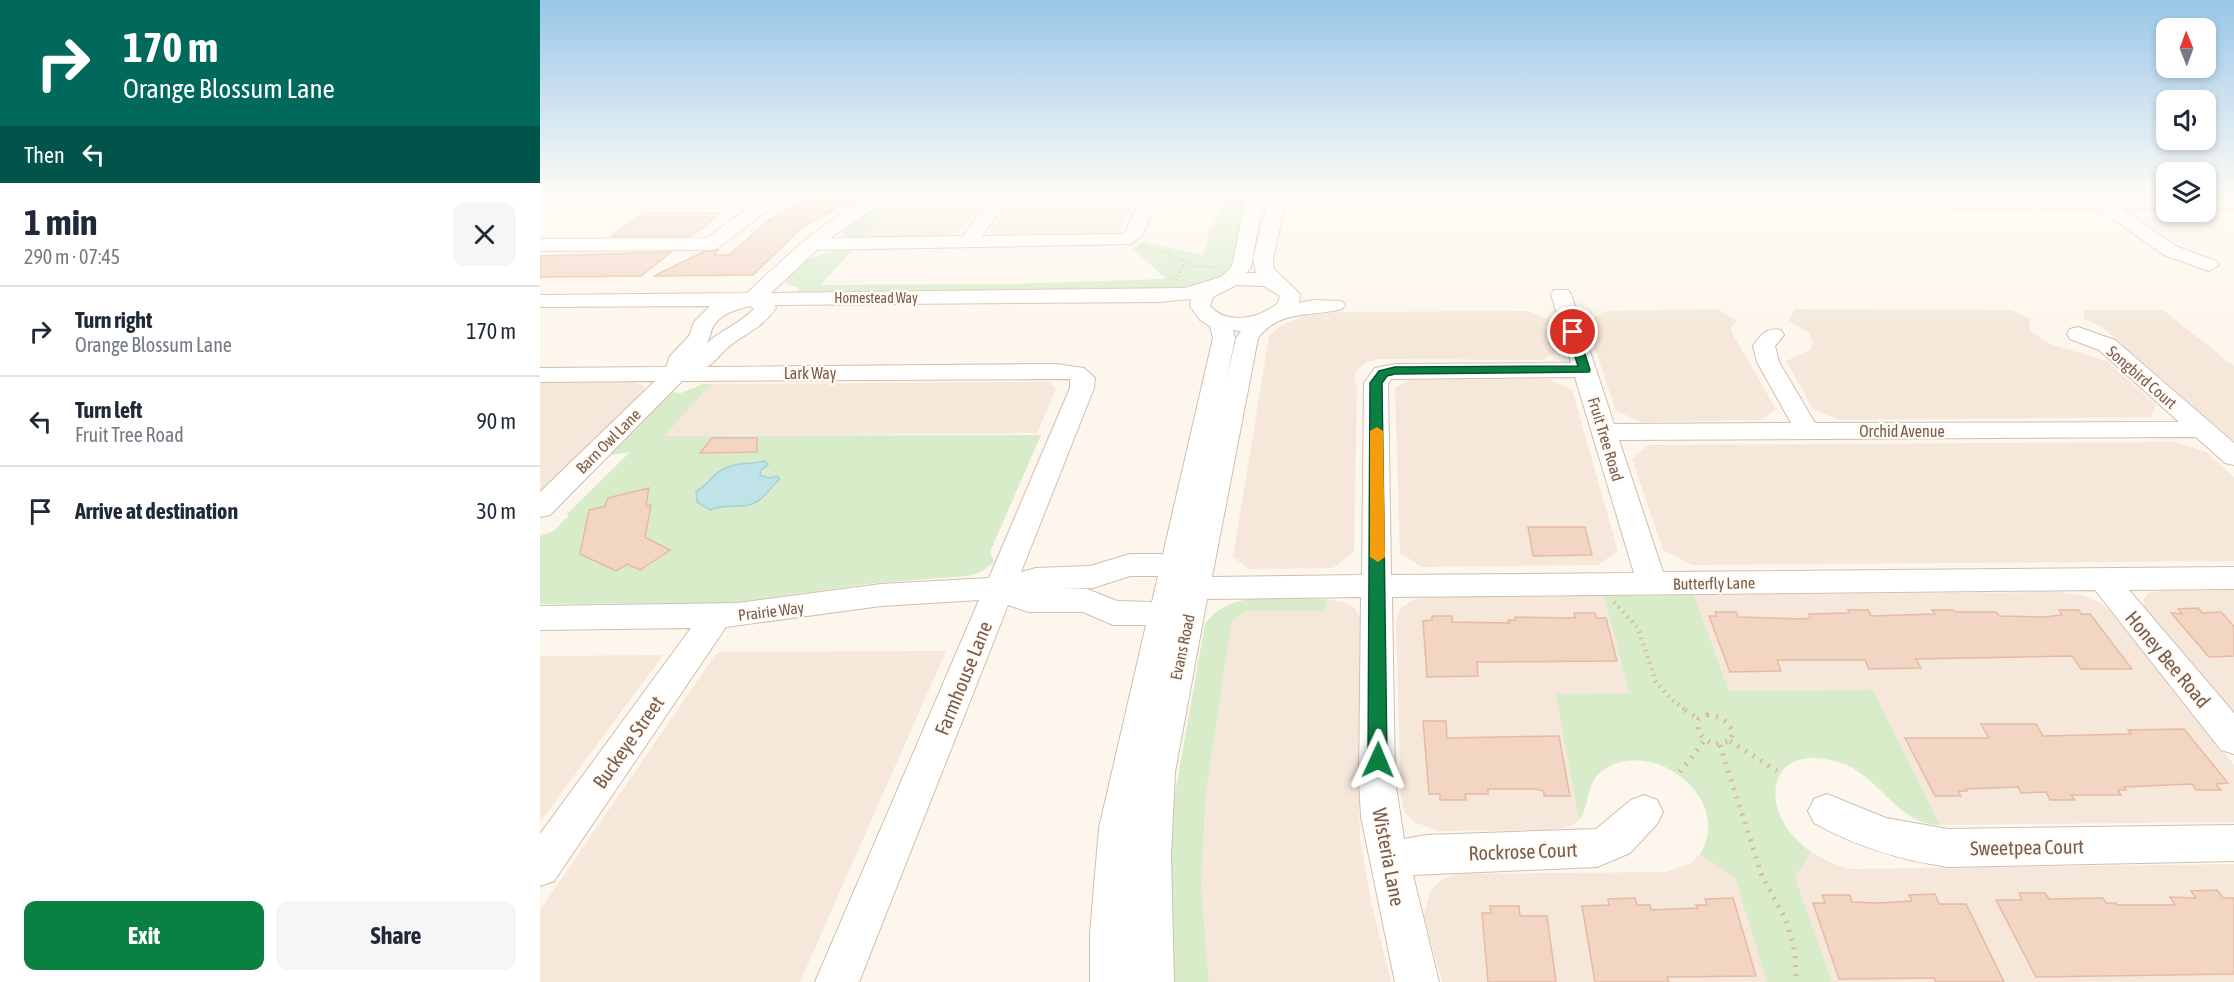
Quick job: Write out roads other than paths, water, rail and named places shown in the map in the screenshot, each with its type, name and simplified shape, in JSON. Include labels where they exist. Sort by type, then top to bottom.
[{"type":"street","points":[[540,245],[711,244],[718,239]]},
{"type":"street","name":"Barn Owl Lane","points":[[540,508],[676,374],[703,360],[727,338],[744,329],[760,304],[817,239]]},
{"type":"street","points":[[968,243],[971,239]]},
{"type":"street","points":[[811,244],[1132,242],[1133,239]]},
{"type":"street","points":[[1211,316],[1200,301],[1221,279],[1241,267],[1247,239]]},
{"type":"street","points":[[1268,239],[1263,259],[1264,270],[1281,286],[1307,295],[1335,300],[1269,318]]},
{"type":"street","points":[[2153,239],[2171,251],[2209,265]]},
{"type":"street","name":"Homestead Way","points":[[760,304],[1158,296],[1185,294],[1221,279],[1247,279],[1281,286]]},
{"type":"street","name":"Evans Road","points":[[1112,982],[1111,933],[1118,828],[1165,614],[1185,577],[1247,338],[1288,305],[1290,295],[1281,286]]},
{"type":"street","name":"Fruit Tree Road","points":[[1561,294],[1652,584]]},
{"type":"street","name":"Homestead Way","points":[[540,301],[1164,306],[1240,324],[1269,318]]},
{"type":"street","points":[[540,310],[720,308],[760,304]]},
{"type":"street","name":"Barn Owl Lane","points":[[676,374],[678,361],[700,338],[702,327],[720,308]]},
{"type":"street","name":"Evans Road","points":[[1152,982],[1151,856],[1157,772],[1180,648],[1185,577],[1224,338],[1211,316]]},
{"type":"street","name":"Songbird Court","points":[[2078,334],[2107,345],[2234,457]]},
{"type":"street","points":[[1773,335],[1764,346],[1768,362],[1808,432]]},
{"type":"street","points":[[700,338],[727,338]]},
{"type":"street","name":"Wisteria Lane","points":[[1417,982],[1380,818],[1377,780],[1376,383],[1383,373],[1395,370],[1585,370]]},
{"type":"street","name":"Lark Way","points":[[540,375],[1056,371],[1080,375]]},
{"type":"street","name":"Farmhouse Lane","points":[[837,982],[1082,388],[1084,381],[1080,375]]},
{"type":"street","name":"Orchid Avenue","points":[[1603,432],[2202,429]]},
{"type":"street","name":"Prairie Way","points":[[540,618],[716,617],[881,595],[1000,588],[1029,601],[1090,588],[1117,567],[1185,577]]},
{"type":"street","name":"Butterfly Lane","points":[[1185,577],[1377,586],[2234,578]]},
{"type":"street","name":"Honey Bee Road","points":[[2103,579],[2234,739]]},
{"type":"street","name":"Prairie Way","points":[[1090,588],[1113,613],[1165,614]]},
{"type":"street","name":"Buckeye Street","points":[[540,867],[716,617]]},
{"type":"street","name":"Sweetpea Court","points":[[1827,811],[1864,831],[1906,843],[1948,848],[2234,843]]},
{"type":"street","name":"Rockrose Court","points":[[1389,860],[1427,854],[1597,848],[1616,840],[1644,812]]},
{"type":"water","points":[[765,461],[768,465],[761,470],[760,475],[769,478],[777,476],[780,479],[756,503],[710,510],[697,502],[696,491],[720,471],[737,464]]}]
